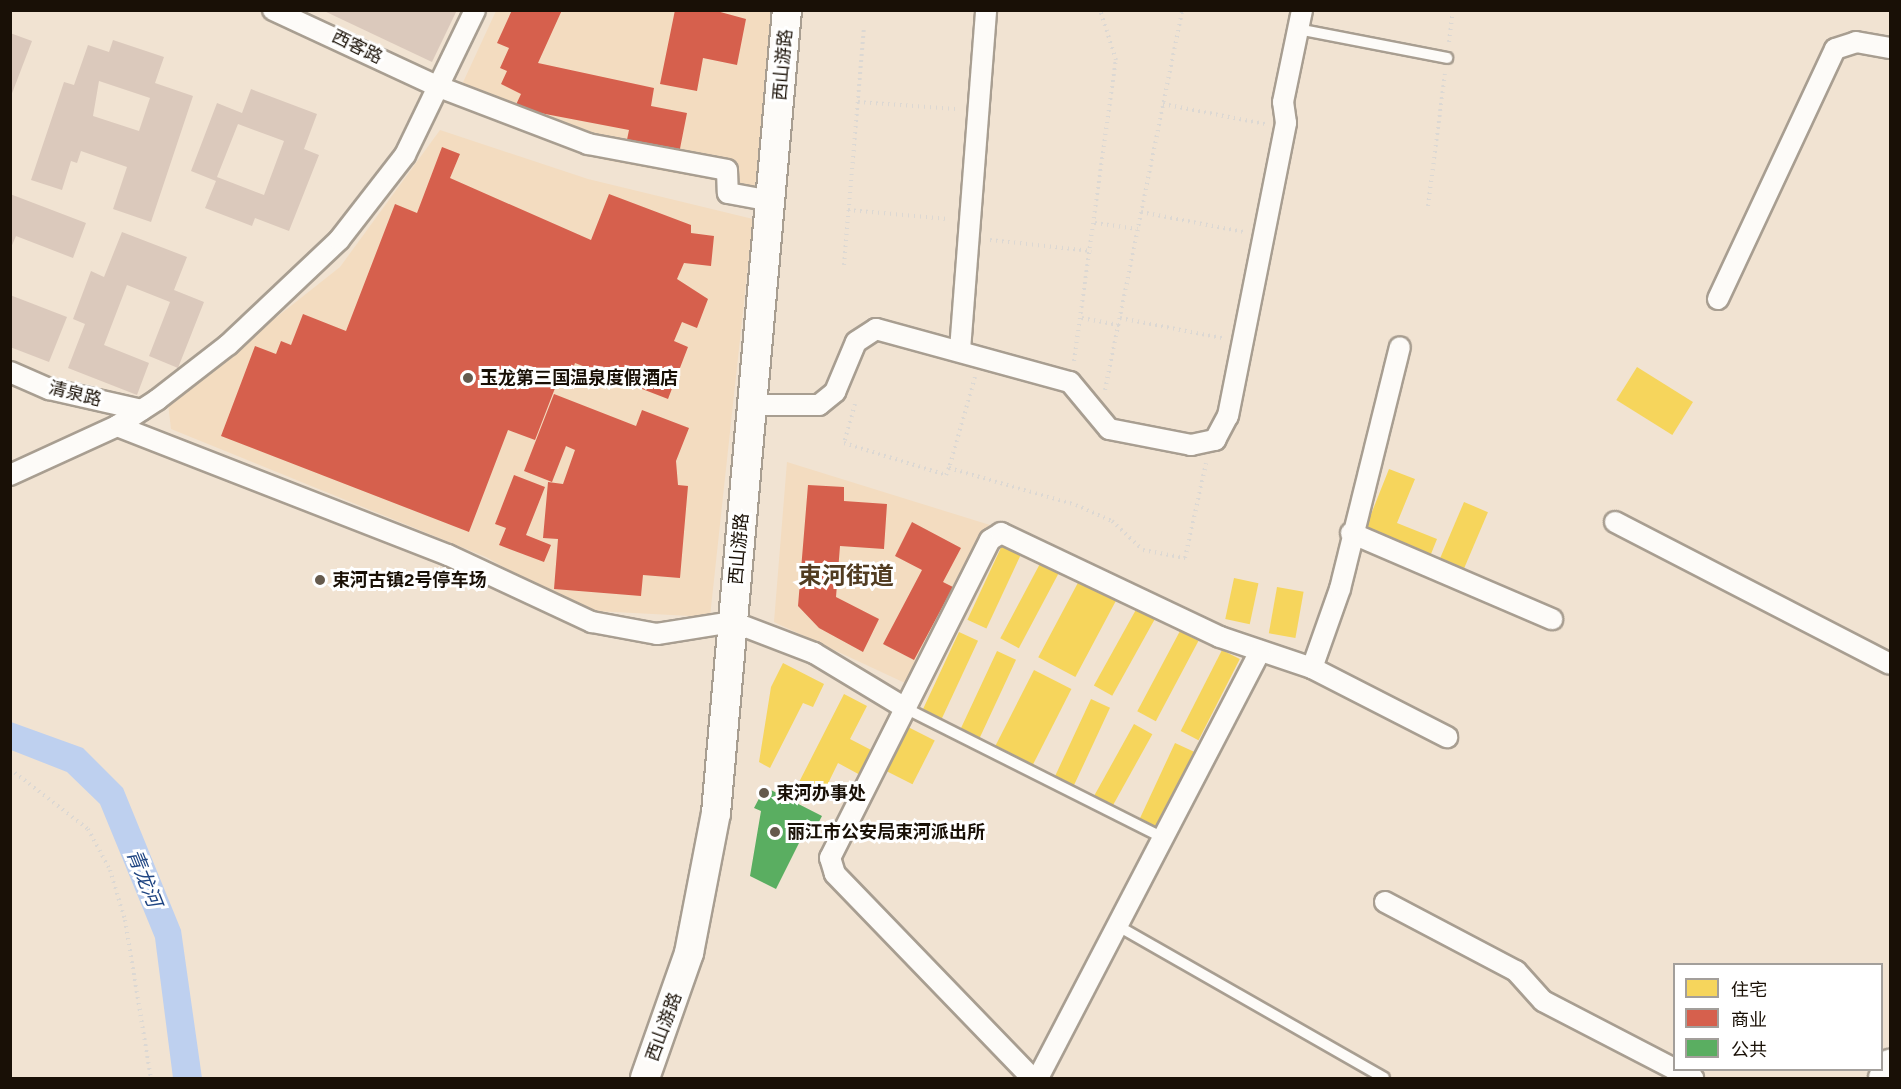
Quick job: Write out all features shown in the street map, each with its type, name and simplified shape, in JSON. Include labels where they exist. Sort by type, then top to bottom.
[{"type":"street","name":"西客路","points":[[273,10],[439,87],[588,144],[728,170],[728,194],[771,201]]},
{"type":"street","points":[[10,475],[117,426],[142,410],[228,345],[339,240],[405,155],[475,10]]},
{"type":"street","name":"西山游路","points":[[645,1078],[689,953],[709,862],[733,621],[787,10]]},
{"type":"street","points":[[960,350],[986,10]]},
{"type":"street","points":[[752,405],[819,405],[835,392],[856,342],[876,329],[1071,382],[1109,429],[1191,446],[1210,442],[1228,416],[1285,128],[1283,102],[1300,20]]},
{"type":"street","points":[[1718,299],[1835,49],[1856,42],[1890,48]]},
{"type":"street","points":[[1312,668],[1340,589],[1351,533],[1400,347]]},
{"type":"street","name":"清泉路","points":[[10,372],[49,389],[142,410]]},
{"type":"street","points":[[117,426],[448,555],[592,622],[657,634],[733,621],[814,653],[905,708]]},
{"type":"street","points":[[1615,522],[1890,664]]},
{"type":"street","points":[[1032,1078],[835,874],[830,858],[990,540],[1001,533],[1260,651],[1312,668],[1447,737]]},
{"type":"street","points":[[1351,533],[1552,619]]},
{"type":"street","points":[[1038,1078],[1260,651]]},
{"type":"street","points":[[1386,902],[1516,971],[1542,1000],[1673,1068]]},
{"type":"street","points":[[1883,1078],[1890,1064]]},
{"type":"street","points":[[1679,1071],[1693,1078]]},
{"type":"lane","points":[[1300,20],[1447,58]]},
{"type":"lane","points":[[905,708],[1163,838]]},
{"type":"lane","points":[[1118,926],[1384,1078]]},
{"type":"path","points":[[1071,382],[1082,318],[1116,60],[1100,10]]},
{"type":"path","points":[[1100,418],[1182,10]]},
{"type":"path","points":[[1428,206],[1454,10]]},
{"type":"path","points":[[844,264],[864,28]]},
{"type":"path","points":[[858,102],[978,111]]},
{"type":"path","points":[[1163,105],[1285,128]]},
{"type":"path","points":[[848,210],[1091,251]]},
{"type":"path","points":[[1142,212],[1264,236]]},
{"type":"path","points":[[1095,223],[1138,229]]},
{"type":"path","points":[[1082,318],[1119,326]]},
{"type":"path","points":[[1120,318],[1243,342]]},
{"type":"path","points":[[857,397],[844,442],[946,475],[981,356]]},
{"type":"path","points":[[949,468],[1076,506],[1112,521],[1143,550],[1185,558],[1210,442]]},
{"type":"path","points":[[10,769],[88,829],[110,870],[125,920],[151,1078]]},
{"type":"shaded area","points":[[496,11],[781,11],[755,188],[605,160],[482,113],[459,91]]},
{"type":"shaded area","name":"玉龙第三国温泉度假酒店","points":[[440,130],[588,179],[753,219],[710,617],[595,611],[547,592],[486,557],[171,429],[168,403],[340,267]]},
{"type":"shaded area","points":[[787,462],[990,525],[905,683],[774,622]]},
{"type":"water","name":"青龙河","points":[[11,722],[83,748],[123,788],[181,930],[202,1078],[173,1078],[155,938],[100,804],[67,772],[11,750]]},
{"type":"building: 住宅","points":[[1637,367],[1693,402],[1672,435],[1616,400]]},
{"type":"building: 住宅","points":[[1389,469],[1415,479],[1397,523],[1437,539],[1425,569],[1360,542]]},
{"type":"building: 住宅","points":[[1464,502],[1488,512],[1456,587],[1432,577]]},
{"type":"building: 住宅","points":[[1005,539],[1024,548],[986,629],[967,620]]},
{"type":"building: 住宅","points":[[1043,558],[1062,568],[1019,648],[1000,638]]},
{"type":"building: 住宅","points":[[1081,577],[1118,597],[1075,677],[1038,657]]},
{"type":"building: 住宅","points":[[1234,578],[1258,583],[1250,624],[1225,619]]},
{"type":"building: 住宅","points":[[1277,587],[1304,592],[1295,638],[1269,633]]},
{"type":"building: 住宅","points":[[1138,606],[1156,616],[1112,696],[1094,686]]},
{"type":"building: 住宅","points":[[1180,631],[1199,641],[1156,721],[1137,711]]},
{"type":"building: 住宅","points":[[959,632],[978,641],[940,722],[921,714]]},
{"type":"building: 住宅","points":[[1222,650],[1240,659],[1199,740],[1181,731]]},
{"type":"building: 住宅","points":[[997,651],[1016,660],[978,741],[959,733]]},
{"type":"building: 住宅","points":[[783,663],[824,684],[813,707],[803,703],[770,768],[759,762],[771,687]]},
{"type":"building: 住宅","points":[[1034,670],[1071,689],[1031,769],[993,750]]},
{"type":"building: 住宅","points":[[844,694],[867,706],[850,739],[875,752],[862,776],[838,763],[818,804],[794,792]]},
{"type":"building: 住宅","points":[[1091,699],[1110,708],[1072,789],[1053,780]]},
{"type":"building: 住宅","points":[[1134,724],[1152,734],[1108,814],[1090,804]]},
{"type":"building: 住宅","points":[[908,727],[935,741],[912,784],[886,771]]},
{"type":"building: 住宅","points":[[1175,743],[1194,752],[1156,833],[1137,824]]},
{"type":"building: 商业","points":[[512,10],[562,10],[538,63],[654,88],[651,106],[687,113],[676,169],[623,159],[629,130],[540,113],[535,122],[513,111],[521,94],[501,84],[507,71],[500,68],[509,48],[497,43]]},
{"type":"building: 商业","points":[[675,10],[713,10],[746,19],[737,65],[703,58],[697,91],[660,84]]},
{"type":"building: 商业","points":[[442,147],[460,154],[450,178],[591,240],[609,194],[691,225],[691,233],[714,236],[711,266],[684,263],[677,279],[708,299],[697,328],[682,322],[674,341],[688,347],[668,399],[575,363],[567,386],[557,383],[535,440],[508,430],[469,532],[221,436],[255,346],[276,354],[281,341],[291,345],[303,314],[346,331],[395,204],[417,213]]},
{"type":"building: 商业","points":[[554,394],[636,426],[642,410],[689,428],[676,461],[678,485],[688,486],[680,578],[643,575],[641,596],[554,589],[558,539],[543,538],[548,482],[563,484],[575,450],[566,446],[552,482],[524,471]]},
{"type":"building: 商业","points":[[514,475],[545,487],[526,535],[551,545],[544,562],[499,545],[506,528],[495,524]]},
{"type":"building: 商业","points":[[808,485],[844,487],[844,501],[887,504],[884,549],[840,546],[836,597],[879,619],[863,652],[819,628],[798,606]]},
{"type":"building: 商业","points":[[912,522],[961,548],[943,582],[953,587],[914,660],[883,644],[922,570],[895,556]]},
{"type":"building: 公共","points":[[765,787],[822,816],[811,837],[804,833],[776,889],[750,876],[761,811],[754,808]]},
{"type":"building: 其他","points":[[322,10],[457,10],[432,62]]},
{"type":"building: 其他","points":[[10,33],[32,41],[11,96],[10,96]]},
{"type":"building: 其他","points":[[113,40],[164,57],[155,83],[193,96],[151,222],[113,209],[127,167],[81,151],[77,163],[71,161],[62,190],[31,180],[64,82],[74,85],[88,45],[109,52]],"holes":[[[99,81],[150,98],[139,131],[93,116]]]},
{"type":"building: 其他","points":[[251,89],[317,114],[304,149],[319,155],[289,231],[255,218],[252,226],[205,208],[216,181],[191,171],[217,103],[242,113]],"holes":[[[238,124],[284,141],[264,195],[217,177]]]},
{"type":"building: 其他","points":[[10,194],[86,223],[73,258],[16,236],[10,250]]},
{"type":"building: 其他","points":[[122,232],[187,257],[174,290],[204,302],[178,368],[149,356],[170,302],[127,285],[104,345],[149,363],[137,395],[68,368],[85,324],[73,319],[91,271],[104,277]]},
{"type":"building: 其他","points":[[10,295],[67,317],[49,362],[10,347]]},
{"type":"place","name":"玉龙第三国温泉度假酒店","points":[[468,378]]},
{"type":"place","name":"束河古镇2号停车场","points":[[320,580]]},
{"type":"place","name":"束河办事处","points":[[764,793]]},
{"type":"place","name":"丽江市公安局束河派出所","points":[[775,832]]},
{"type":"district","name":"束河街道","points":[[846,576]]}]
